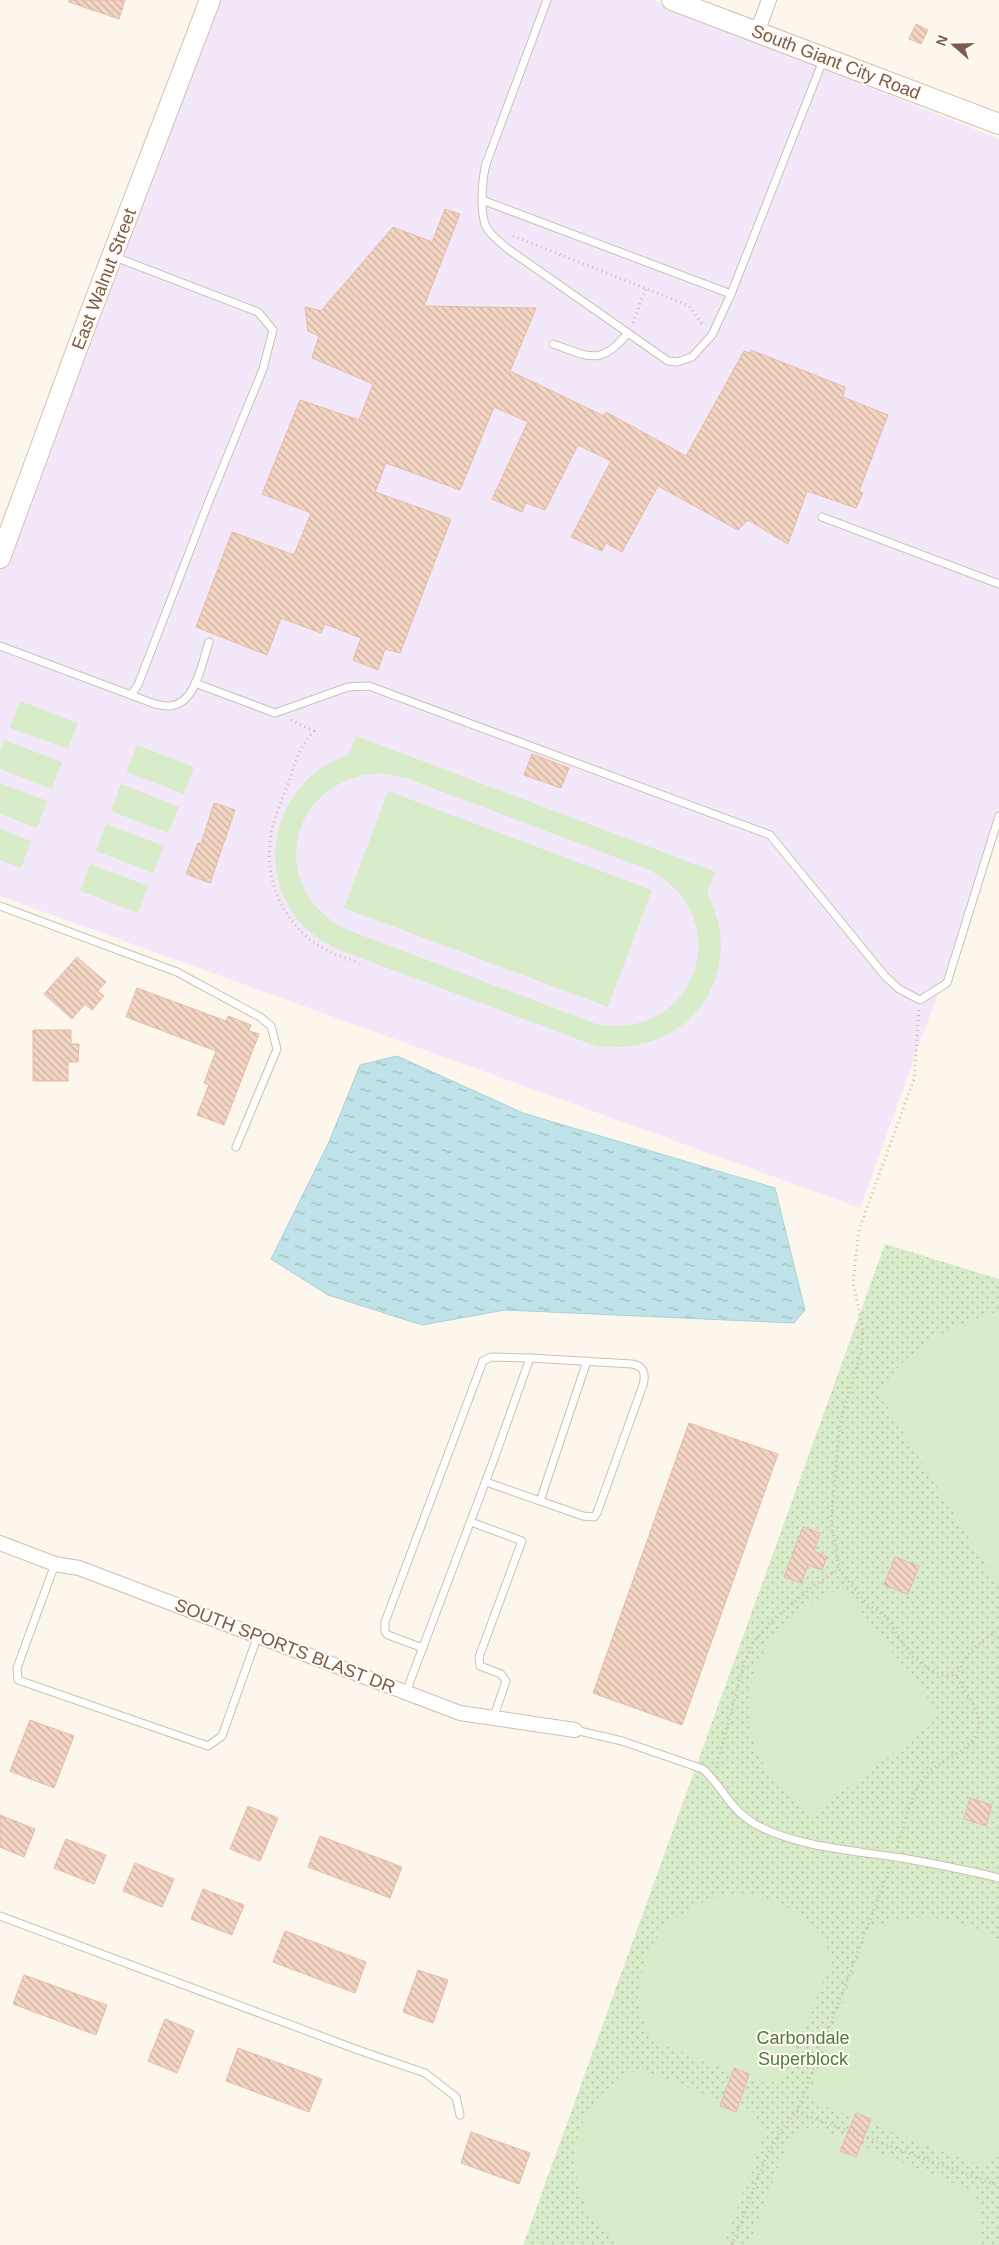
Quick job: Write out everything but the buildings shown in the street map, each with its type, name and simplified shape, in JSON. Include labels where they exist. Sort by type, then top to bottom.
[{"type":"street","name":"East Walnut Street","points":[[0,558],[112,256],[210,0]]},
{"type":"street","name":"South Giant City Road","points":[[672,0],[999,124]]},
{"type":"street","points":[[757,32],[769,0]]},
{"type":"street","name":"SOUTH SPORTS BLAST DR","points":[[0,1543],[55,1564],[79,1568],[460,1713],[493,1720],[520,1721],[575,1730]]},
{"type":"lane","points":[[547,0],[482,178],[482,200],[486,228],[508,249],[664,360],[672,362],[684,360],[698,352],[712,335],[731,294],[824,58]]},
{"type":"lane","points":[[482,200],[731,294]]},
{"type":"lane","points":[[112,256],[258,312],[272,330],[264,369],[207,506],[138,685],[131,695]]},
{"type":"lane","points":[[553,344],[591,357],[610,352],[627,334]]},
{"type":"lane","points":[[822,517],[999,584]]},
{"type":"lane","points":[[0,646],[158,705],[171,706],[185,700],[195,683],[209,642]]},
{"type":"lane","points":[[195,683],[275,713],[348,687],[369,686],[770,835],[885,976],[899,989],[920,1000],[947,983],[999,816]]},
{"type":"lane","points":[[0,906],[177,972],[260,1017],[271,1026],[277,1048],[236,1147]]},
{"type":"lane","points":[[423,1648],[388,1636],[385,1632],[385,1622],[483,1361],[491,1357],[530,1358],[638,1365],[645,1376],[643,1385],[598,1513],[589,1518],[486,1482]]},
{"type":"lane","points":[[406,1692],[486,1482],[530,1358]]},
{"type":"lane","points":[[540,1501],[587,1361]]},
{"type":"lane","points":[[471,1522],[522,1541],[479,1657],[480,1666],[501,1674],[506,1681],[493,1720]]},
{"type":"lane","points":[[55,1564],[16,1668],[18,1680],[208,1746],[222,1736],[258,1635]]},
{"type":"lane","points":[[575,1730],[622,1741],[703,1769],[713,1778],[727,1800],[742,1815],[756,1825],[789,1837],[830,1848],[973,1871],[999,1878]]},
{"type":"lane","points":[[0,1916],[358,2050],[425,2073],[456,2096],[460,2115]]},
{"type":"path","points":[[512,236],[685,304],[691,308],[703,325]]},
{"type":"path","points":[[632,325],[646,288]]},
{"type":"path","points":[[275,713],[314,732],[302,743],[272,828],[269,852],[270,868],[279,902],[290,921],[304,935],[322,948],[359,963]]},
{"type":"path","points":[[920,1000],[914,1079],[860,1230],[853,1282],[863,1330],[860,1356],[840,1422],[831,1520],[839,1569],[866,1603],[885,1616],[912,1657],[935,1672],[956,1676]]},
{"type":"path","points":[[713,1778],[745,1660],[755,1640],[775,1618],[815,1585],[839,1569]]},
{"type":"path","points":[[956,1676],[964,1658],[981,1641],[999,1630]]},
{"type":"path","points":[[732,2245],[766,2157],[783,2127],[798,2112],[917,1790],[926,1776],[937,1765],[968,1746],[978,1735],[979,1722],[975,1710],[956,1676]]},
{"type":"path","points":[[798,2112],[999,2186]]},
{"type":"shaded area","points":[[210,0],[653,0],[999,139],[999,825],[860,1208],[0,896],[0,559]]},
{"type":"green space","points":[[20,701],[78,723],[68,749],[10,728]]},
{"type":"green space","points":[[356,736],[716,872],[707,893],[718,924],[721,954],[715,981],[702,1005],[682,1025],[658,1039],[629,1046],[596,1046],[339,950],[316,937],[296,918],[283,896],[276,872],[276,847],[280,823],[290,801],[305,782],[324,766],[348,755]],"holes":[[[379,773],[406,778],[649,870],[676,890],[693,916],[698,943],[694,970],[682,994],[661,1013],[633,1024],[599,1025],[345,929],[320,911],[304,888],[297,863],[298,838],[307,814],[324,794],[348,780]]]},
{"type":"green space","points":[[4,740],[62,762],[52,789],[0,769],[0,752]]},
{"type":"green space","points":[[137,745],[194,767],[184,794],[126,772]]},
{"type":"green space","points":[[0,783],[47,801],[37,828],[0,814]]},
{"type":"green space","points":[[121,784],[179,807],[168,833],[111,811]]},
{"type":"green space","points":[[388,791],[652,890],[608,1007],[344,908]]},
{"type":"green space","points":[[106,824],[164,846],[153,873],[96,851]]},
{"type":"green space","points":[[0,829],[31,841],[21,868],[0,860]]},
{"type":"green space","points":[[90,864],[148,886],[138,913],[80,891]]},
{"type":"green space","name":"Carbondale Superblock","points":[[885,1244],[999,1279],[999,2245],[523,2245]]},
{"type":"green space","points":[[999,1312],[999,1586],[878,1392],[902,1363],[931,1340],[964,1323]]},
{"type":"green space","points":[[843,1588],[934,1706],[932,1724],[812,1814],[781,1788],[760,1758],[750,1725],[750,1691],[760,1659],[779,1630],[807,1606]]},
{"type":"green space","points":[[738,1893],[768,1900],[796,1913],[818,1933],[832,1961],[784,2076],[769,2084],[651,2041],[638,1997],[647,1957],[664,1929],[690,1909],[721,1896]]},
{"type":"green space","points":[[928,1917],[974,1927],[999,1941],[999,2156],[983,2167],[817,2103],[810,2091],[870,1927],[897,1920]]},
{"type":"green space","points":[[639,2069],[753,2112],[765,2132],[724,2245],[622,2245],[606,2233],[593,2217],[583,2198],[576,2158],[578,2137],[585,2118],[596,2100],[606,2090]]},
{"type":"green space","points":[[813,2126],[973,2191],[980,2210],[982,2245],[749,2245],[791,2134]]},
{"type":"water","points":[[397,1056],[523,1113],[775,1188],[805,1310],[794,1323],[505,1310],[422,1325],[328,1295],[271,1259],[329,1142],[360,1065]]}]
